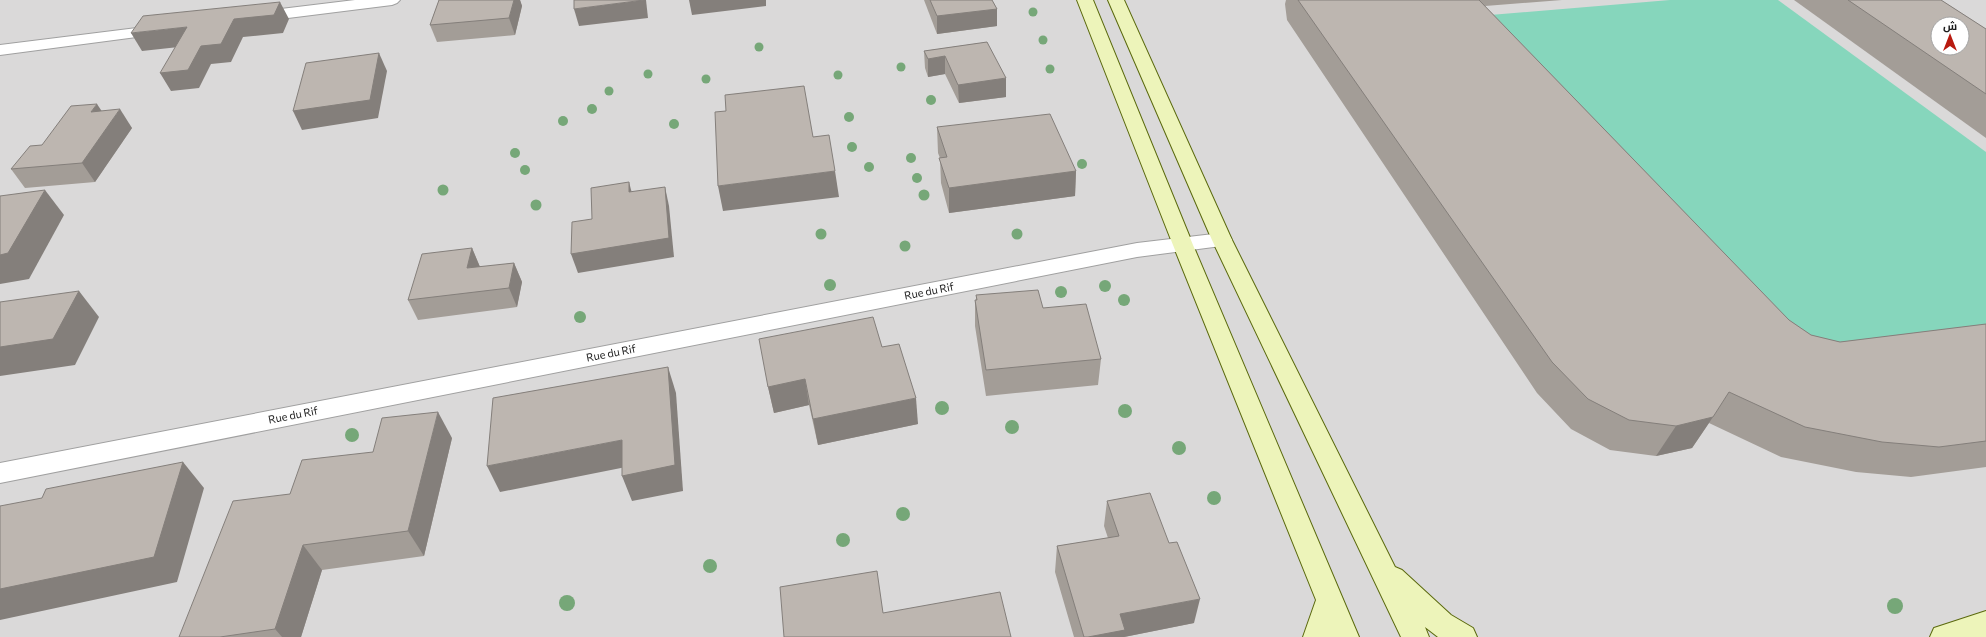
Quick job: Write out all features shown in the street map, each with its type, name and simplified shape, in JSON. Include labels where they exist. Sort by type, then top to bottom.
[{"type":"main road","points":[[1085,0],[1183,245],[1345,637]]},
{"type":"main road","points":[[1116,0],[1222,240],[1415,637]]},
{"type":"main road","points":[[1382,568],[1441,624],[1463,637]]},
{"type":"main road","points":[[1318,637],[1330,599]]},
{"type":"main road","points":[[1944,637],[1986,624]]},
{"type":"street","points":[[242,19],[392,0]]},
{"type":"street","points":[[2,53],[180,27]]},
{"type":"street","name":"Rue du Rif","points":[[0,473],[1122,253],[1222,240]]},
{"type":"shaded area","points":[[0,0],[1986,0],[1986,637],[0,637]]},
{"type":"green space","points":[[1670,0],[1778,0],[1986,152],[1986,330],[1799,353],[1478,16]]},
{"type":"building","points":[[439,0],[514,0],[509,18],[430,25]]},
{"type":"building","points":[[574,0],[644,0],[574,9]]},
{"type":"building","points":[[930,0],[992,0],[997,9],[937,16]]},
{"type":"building","points":[[1298,0],[1479,0],[1789,320],[1811,335],[1840,342],[1986,324],[1986,441],[1939,447],[1882,442],[1805,427],[1729,392],[1713,417],[1676,426],[1629,420],[1588,399],[1552,362]]},
{"type":"building","points":[[1848,0],[1941,0],[1966,16],[1930,16],[1930,56]]},
{"type":"building","points":[[280,2],[274,15],[234,19],[221,44],[201,46],[188,70],[160,73],[187,27],[131,33],[143,16]]},
{"type":"building","points":[[1970,19],[1986,29],[1986,94],[1930,56],[1970,56]]},
{"type":"building","points":[[987,42],[1006,78],[958,85],[945,56],[928,59],[924,51]]},
{"type":"building","points":[[379,53],[370,100],[293,111],[306,63]]},
{"type":"building","points":[[804,86],[813,137],[829,135],[835,171],[718,186],[715,112],[726,111],[725,95]]},
{"type":"building","points":[[97,104],[91,112],[120,109],[82,163],[11,169],[30,146],[42,145],[71,106]]},
{"type":"building","points":[[1050,114],[1076,171],[949,188],[939,158],[947,157],[937,127]]},
{"type":"building","points":[[629,182],[629,192],[665,187],[669,238],[571,254],[572,222],[592,219],[591,188]]},
{"type":"building","points":[[45,190],[8,253],[0,255],[0,196]]},
{"type":"building","points":[[472,248],[467,268],[514,263],[509,288],[408,300],[422,254]]},
{"type":"building","points":[[1038,290],[1043,308],[1086,304],[1101,359],[986,370],[975,300],[977,300],[976,295]]},
{"type":"building","points":[[79,291],[53,339],[0,347],[0,302]]},
{"type":"building","points":[[873,317],[882,347],[899,344],[916,398],[813,419],[805,379],[768,387],[759,339]]},
{"type":"building","points":[[668,367],[675,465],[622,476],[622,440],[487,466],[493,398]]},
{"type":"building","points":[[438,412],[408,531],[303,545],[275,629],[220,637],[179,637],[233,501],[290,494],[302,460],[373,452],[382,418]]},
{"type":"building","points":[[183,462],[154,557],[0,589],[0,506],[42,498],[46,489]]},
{"type":"building","points":[[1150,493],[1169,543],[1177,542],[1200,599],[1120,614],[1125,630],[1084,637],[1057,546],[1119,536],[1107,501]]},
{"type":"building","points":[[877,571],[883,613],[1000,592],[1011,637],[784,637],[780,587]]}]
